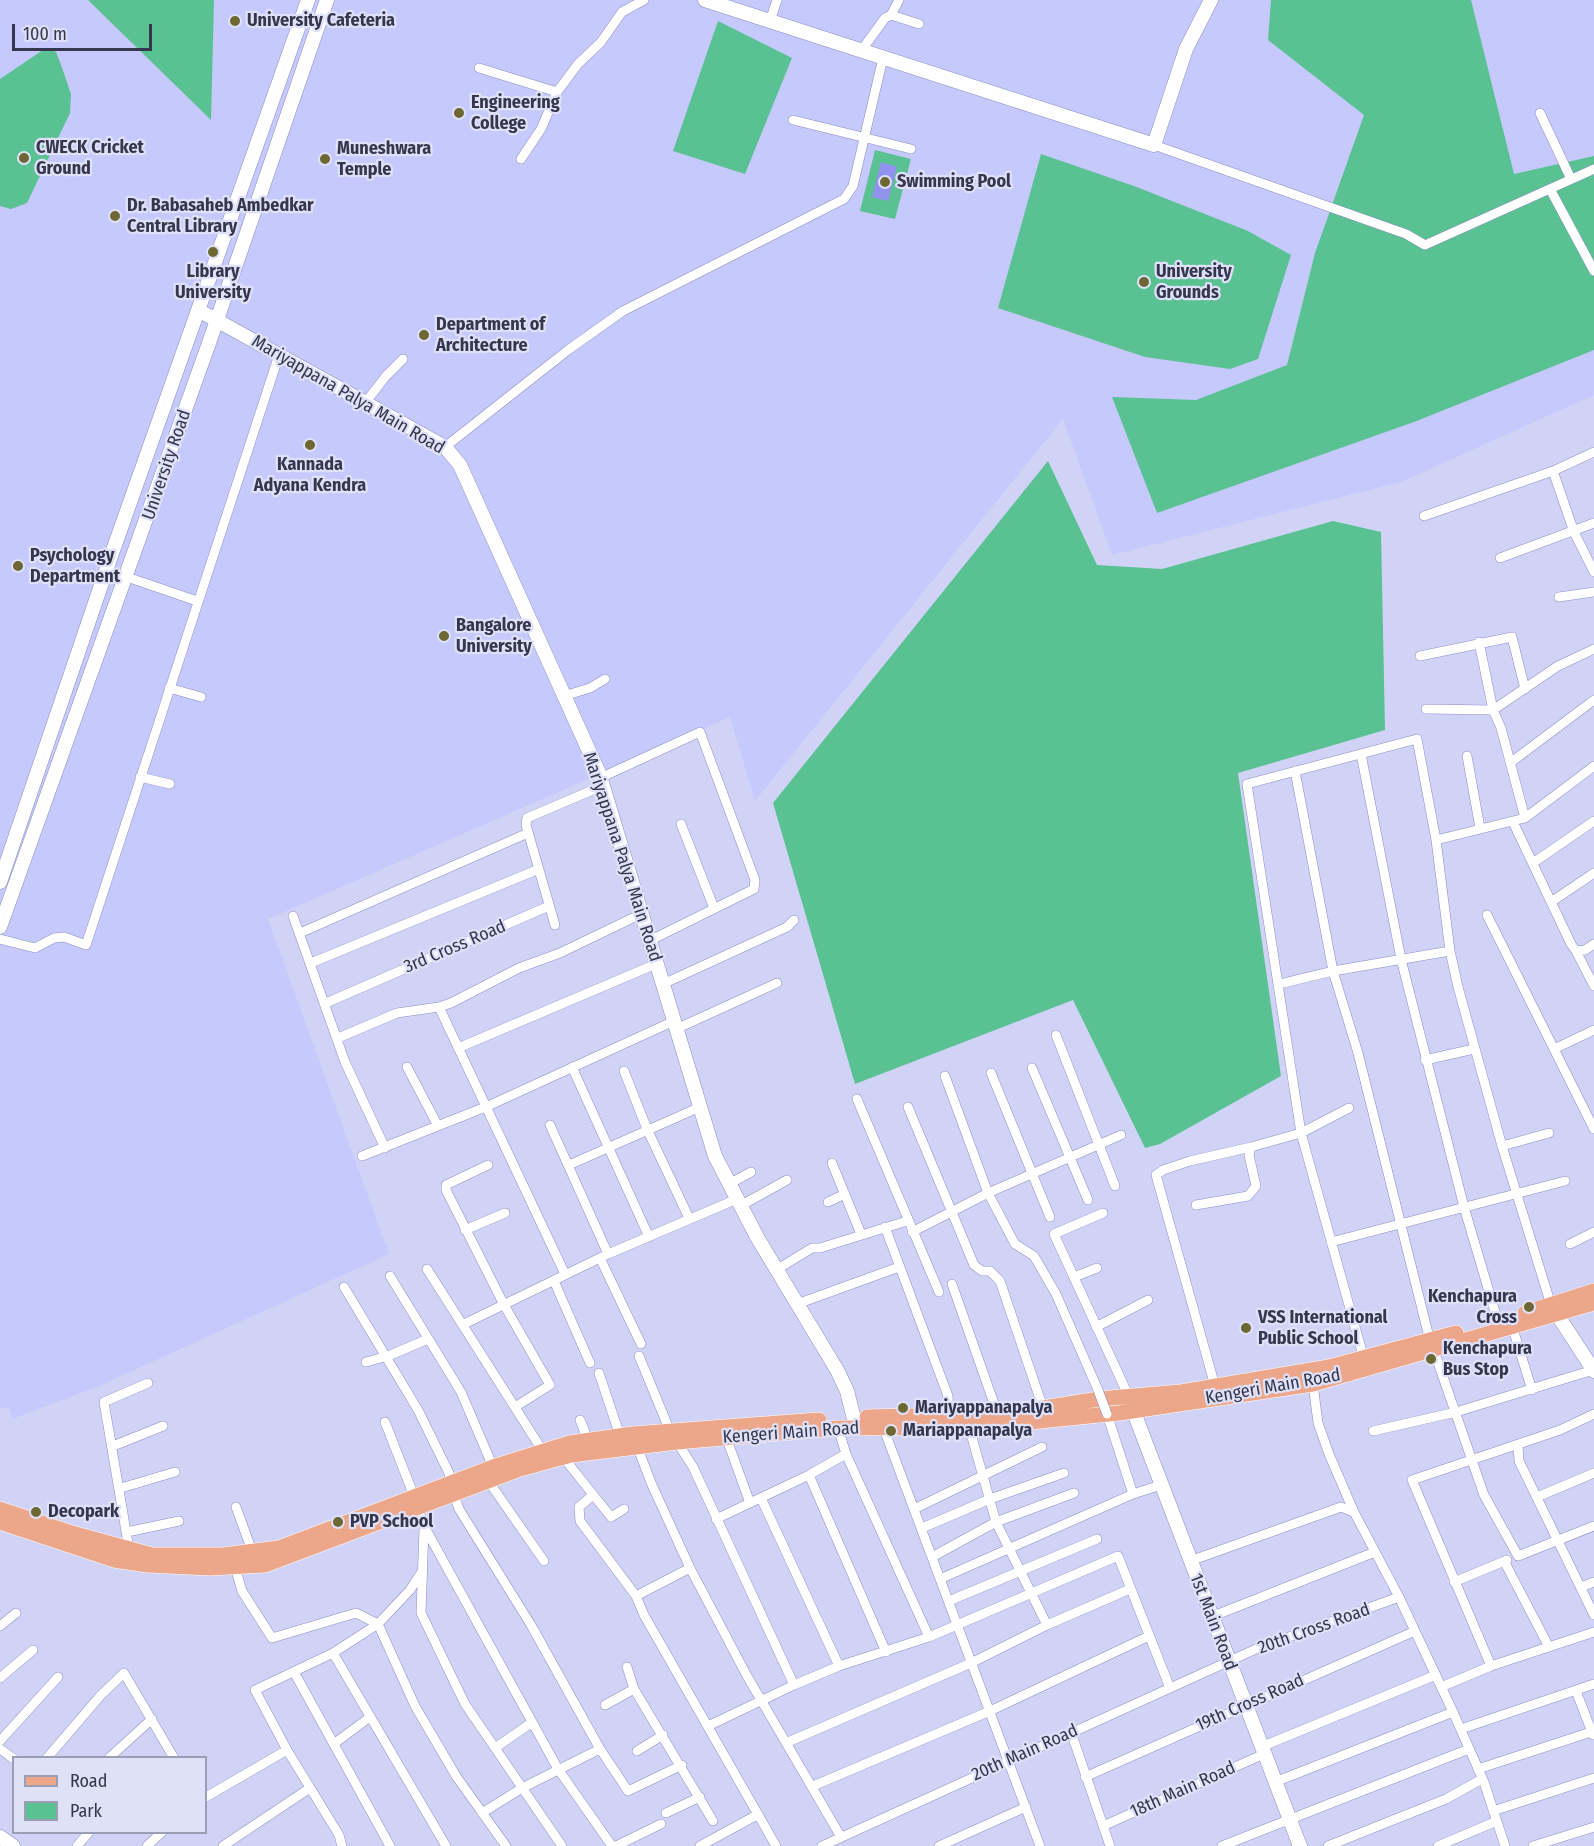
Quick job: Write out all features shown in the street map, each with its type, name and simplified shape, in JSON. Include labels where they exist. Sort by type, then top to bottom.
[{"type":"main road","name":"Kengeri Main Road","points":[[491,1474],[563,1457],[637,1446],[674,1436],[1043,1408],[1131,1404],[1313,1384],[1554,1309],[1594,1291]]},
{"type":"main road","name":"Kengeri Main Road","points":[[1554,1309],[1594,1303]]},
{"type":"main road","name":"Kengeri Main Road","points":[[881,1421],[969,1427],[1107,1414],[1131,1404],[1215,1386],[1311,1371],[1432,1346]]},
{"type":"main road","name":"Kengeri Main Road","points":[[0,1509],[72,1533],[152,1555],[223,1555],[279,1548],[452,1489],[542,1450],[588,1440],[620,1436],[726,1437],[838,1428],[855,1422]]},
{"type":"main road","name":"Kengeri Main Road","points":[[0,1522],[114,1560],[157,1566],[235,1567],[265,1565],[284,1559],[416,1502]]},
{"type":"street","name":"University Road","points":[[0,882],[111,556],[200,311],[308,0]]},
{"type":"street","name":"University Road","points":[[0,927],[127,577],[327,0]]},
{"type":"street","points":[[521,159],[541,129],[557,92],[622,12],[644,0]]},
{"type":"street","points":[[705,0],[1154,145],[1406,234],[1425,245],[1594,169]]},
{"type":"street","points":[[770,21],[777,0]]},
{"type":"street","points":[[861,51],[885,18],[891,15],[899,0]]},
{"type":"street","points":[[1154,145],[1186,49],[1211,0]]},
{"type":"street","points":[[891,15],[919,24]]},
{"type":"street","points":[[445,447],[568,350],[624,312],[844,199],[853,186],[883,58]]},
{"type":"street","points":[[479,68],[557,92]]},
{"type":"street","points":[[1540,113],[1571,179]]},
{"type":"street","points":[[793,120],[911,149]]},
{"type":"street","points":[[1550,189],[1594,271]]},
{"type":"street","name":"Mariyappana Palya Main Road","points":[[200,311],[445,447],[460,465],[601,782],[715,1156],[776,1270],[837,1370],[847,1391],[855,1422]]},
{"type":"street","points":[[0,939],[35,948],[54,938],[64,938],[86,945],[279,355]]},
{"type":"street","points":[[365,403],[386,375],[403,359]]},
{"type":"street","points":[[1424,516],[1553,471],[1594,452]]},
{"type":"street","points":[[1553,471],[1574,532],[1594,572]]},
{"type":"street","points":[[1500,558],[1594,523]]},
{"type":"street","points":[[127,577],[197,601]]},
{"type":"street","points":[[1559,597],[1594,592]]},
{"type":"street","points":[[1420,656],[1512,637],[1525,689]]},
{"type":"street","points":[[1479,642],[1494,710],[1501,728],[1524,818]]},
{"type":"street","points":[[1426,709],[1494,710],[1558,666],[1594,649]]},
{"type":"street","points":[[564,696],[590,688],[605,679]]},
{"type":"street","points":[[169,688],[201,697]]},
{"type":"street","points":[[1509,763],[1594,700]]},
{"type":"street","points":[[555,925],[528,833],[527,818],[700,732],[756,884],[754,888],[650,941]]},
{"type":"street","points":[[1364,1359],[1301,1133],[1247,784],[1417,739],[1436,840],[1450,951],[1474,1049],[1516,1194],[1554,1309],[1593,1371],[1456,1412],[1372,1431]]},
{"type":"street","points":[[1361,754],[1401,959],[1464,1207],[1505,1324],[1532,1390]]},
{"type":"street","points":[[1467,756],[1480,828]]},
{"type":"street","points":[[1436,840],[1524,818],[1594,766]]},
{"type":"street","points":[[1295,771],[1334,971],[1432,1346],[1484,1495],[1518,1556]]},
{"type":"street","points":[[140,777],[170,784]]},
{"type":"street","points":[[1533,863],[1594,821]]},
{"type":"street","points":[[1513,822],[1594,986]]},
{"type":"street","points":[[681,824],[714,908]]},
{"type":"street","points":[[300,933],[528,833]]},
{"type":"street","points":[[311,963],[539,869]]},
{"type":"street","points":[[1551,902],[1594,873]]},
{"type":"street","name":"3rd Cross Road","points":[[326,1003],[549,906]]},
{"type":"street","points":[[338,1038],[397,1013],[439,1007],[641,914]]},
{"type":"street","points":[[1487,915],[1594,1129]]},
{"type":"street","points":[[293,916],[326,1003],[345,1062],[385,1148]]},
{"type":"street","points":[[663,984],[787,927],[794,920]]},
{"type":"street","points":[[1576,951],[1585,950],[1594,944]]},
{"type":"street","points":[[1279,984],[1334,971],[1450,951]]},
{"type":"street","points":[[458,1048],[656,964]]},
{"type":"street","points":[[362,1156],[488,1106],[572,1067],[777,983]]},
{"type":"street","points":[[439,1007],[566,1274]]},
{"type":"street","points":[[1554,1049],[1594,1030]]},
{"type":"street","points":[[1056,1035],[1115,1186]]},
{"type":"street","points":[[1425,1060],[1474,1049]]},
{"type":"street","points":[[407,1067],[438,1126]]},
{"type":"street","points":[[572,1067],[649,1237]]},
{"type":"street","points":[[1032,1068],[1088,1200]]},
{"type":"street","points":[[624,1071],[648,1130],[689,1218]]},
{"type":"street","points":[[991,1073],[1050,1217]]},
{"type":"street","points":[[945,1076],[988,1193],[1014,1244],[1035,1256],[1098,1390],[1133,1494]]},
{"type":"street","points":[[857,1099],[939,1292]]},
{"type":"street","points":[[569,1165],[700,1107]]},
{"type":"street","points":[[908,1107],[974,1265],[982,1272],[990,1271],[1000,1281],[1043,1408]]},
{"type":"street","points":[[1215,1386],[1156,1175],[1163,1170],[1190,1161],[1301,1133],[1349,1108]]},
{"type":"street","points":[[550,1125],[569,1165],[604,1256],[642,1344]]},
{"type":"street","points":[[1502,1146],[1549,1133]]},
{"type":"street","points":[[912,1232],[988,1193],[1121,1135]]},
{"type":"street","points":[[1196,1205],[1253,1193],[1256,1186],[1249,1155],[1251,1147]]},
{"type":"street","points":[[832,1163],[861,1234]]},
{"type":"street","points":[[488,1165],[446,1185],[446,1190],[503,1303],[550,1385],[515,1407]]},
{"type":"street","points":[[729,1184],[752,1173]]},
{"type":"street","points":[[464,1324],[503,1303],[689,1218],[739,1203],[787,1180]]},
{"type":"street","points":[[1331,1242],[1565,1181]]},
{"type":"street","points":[[828,1202],[845,1194]]},
{"type":"street","points":[[465,1230],[505,1213]]},
{"type":"street","points":[[1103,1213],[1054,1234],[1131,1404]]},
{"type":"street","points":[[776,1270],[812,1248],[820,1248],[907,1221]]},
{"type":"street","points":[[885,1227],[948,1396],[949,1415]]},
{"type":"street","points":[[1570,1244],[1594,1232]]},
{"type":"street","points":[[797,1304],[899,1267]]},
{"type":"street","points":[[1074,1277],[1097,1268]]},
{"type":"street","points":[[427,1269],[542,1450]]},
{"type":"street","points":[[390,1276],[461,1392],[491,1474],[544,1561]]},
{"type":"street","points":[[554,1281],[590,1363]]},
{"type":"street","points":[[952,1284],[997,1412]]},
{"type":"street","points":[[344,1287],[388,1356],[423,1420],[449,1473],[459,1509],[531,1625],[600,1749],[628,1791],[682,1765]]},
{"type":"street","points":[[1096,1327],[1148,1300]]},
{"type":"street","points":[[366,1362],[388,1356],[428,1339]]},
{"type":"street","points":[[639,1356],[674,1436],[693,1467],[794,1684]]},
{"type":"street","points":[[599,1373],[620,1436]]},
{"type":"street","points":[[129,1549],[104,1401],[148,1383]]},
{"type":"street","points":[[1313,1384],[1318,1423],[1354,1512],[1400,1597],[1461,1729],[1480,1774],[1505,1846]]},
{"type":"street","name":"1st Main Road","points":[[1131,1404],[1300,1846]]},
{"type":"street","points":[[1491,1666],[1412,1480],[1560,1430],[1594,1414]]},
{"type":"street","points":[[579,1420],[588,1440]]},
{"type":"street","points":[[881,1421],[1040,1846]]},
{"type":"street","points":[[385,1422],[424,1526],[531,1723],[558,1769],[611,1846],[662,1824]]},
{"type":"street","points":[[113,1446],[163,1426]]},
{"type":"street","points":[[969,1427],[996,1522],[1047,1625]]},
{"type":"street","points":[[838,1428],[846,1454],[928,1637]]},
{"type":"street","points":[[726,1437],[750,1503]]},
{"type":"street","points":[[1518,1445],[1519,1461],[1559,1539],[1594,1615]]},
{"type":"street","points":[[637,1446],[690,1568],[761,1700],[788,1742],[841,1837]]},
{"type":"street","points":[[915,1509],[1042,1447]]},
{"type":"street","points":[[716,1519],[809,1475],[846,1454]]},
{"type":"street","points":[[563,1457],[610,1517],[624,1509]]},
{"type":"street","points":[[120,1488],[175,1472]]},
{"type":"street","points":[[922,1528],[990,1499],[1064,1473]]},
{"type":"street","points":[[1537,1497],[1594,1473]]},
{"type":"street","points":[[809,1475],[886,1652]]},
{"type":"street","points":[[940,1579],[1133,1494],[1161,1485]]},
{"type":"street","points":[[932,1557],[996,1522],[1074,1493]]},
{"type":"street","points":[[593,1495],[579,1507],[580,1521],[636,1596],[644,1615],[776,1846]]},
{"type":"street","points":[[761,1498],[839,1666]]},
{"type":"street","points":[[236,1507],[252,1551]]},
{"type":"street","points":[[1190,1561],[1341,1507],[1354,1512]]},
{"type":"street","points":[[127,1532],[179,1521]]},
{"type":"street","points":[[424,1526],[421,1613],[465,1704],[562,1846]]},
{"type":"street","points":[[1454,1582],[1594,1526]]},
{"type":"street","points":[[949,1601],[1097,1539]]},
{"type":"street","points":[[1211,1617],[1375,1552]]},
{"type":"street","points":[[708,1726],[794,1684],[839,1666],[928,1637],[1118,1556],[1170,1688]]},
{"type":"street","points":[[1504,1561],[1550,1647]]},
{"type":"street","points":[[235,1567],[242,1591],[273,1638],[356,1613],[378,1624],[415,1706],[456,1776],[506,1846]]},
{"type":"street","points":[[636,1596],[690,1568]]},
{"type":"street","points":[[342,1846],[339,1835],[287,1750],[255,1690],[333,1653],[378,1624],[410,1590],[422,1570]]},
{"type":"street","points":[[1581,1587],[1594,1582]]},
{"type":"street","points":[[788,1742],[971,1663],[1047,1625],[1130,1588]]},
{"type":"street","name":"20th Cross Road","points":[[1229,1662],[1400,1597]]},
{"type":"street","points":[[0,1626],[16,1613]]},
{"type":"street","name":"19th Cross Road","points":[[1085,1777],[1415,1630]]},
{"type":"street","points":[[1441,1687],[1491,1666],[1594,1632]]},
{"type":"street","points":[[813,1786],[990,1711],[1149,1636]]},
{"type":"street","points":[[0,1678],[33,1650]]},
{"type":"street","points":[[333,1653],[444,1845]]},
{"type":"street","name":"20th Main Road","points":[[822,1846],[1229,1662]]},
{"type":"street","points":[[627,1667],[634,1689],[682,1765],[713,1821]]},
{"type":"street","points":[[294,1672],[390,1846]]},
{"type":"street","points":[[49,1756],[101,1695],[124,1673],[173,1756]]},
{"type":"street","name":"18th Main Road","points":[[1103,1826],[1263,1751],[1436,1675]]},
{"type":"street","points":[[0,1741],[58,1677]]},
{"type":"street","points":[[1461,1729],[1594,1684]]},
{"type":"street","points":[[605,1705],[634,1689]]},
{"type":"street","points":[[1328,1846],[1446,1799],[1480,1774],[1593,1733],[1576,1691]]},
{"type":"street","points":[[1275,1782],[1453,1712]]},
{"type":"street","points":[[335,1743],[370,1717]]},
{"type":"street","points":[[111,1756],[152,1719]]},
{"type":"street","points":[[495,1748],[531,1723]]},
{"type":"street","points":[[1071,1732],[1110,1846]]},
{"type":"street","points":[[637,1751],[663,1735]]},
{"type":"street","points":[[482,1813],[522,1788],[600,1749]]},
{"type":"street","points":[[1222,1846],[1469,1749]]},
{"type":"street","points":[[207,1796],[287,1750]]},
{"type":"street","points":[[1493,1811],[1594,1778]]},
{"type":"street","points":[[223,1846],[310,1788]]},
{"type":"street","points":[[666,1813],[700,1797]]},
{"type":"street","points":[[939,1846],[1026,1807]]},
{"type":"street","points":[[700,1846],[757,1815]]},
{"type":"street","points":[[1438,1846],[1497,1821]]},
{"type":"street","points":[[1533,1846],[1594,1827]]},
{"type":"street","points":[[77,1846],[88,1834]]},
{"type":"street","points":[[147,1846],[161,1834]]},
{"type":"street","points":[[0,1838],[13,1846]]},
{"type":"shaded area","name":"Bangalore University","points":[[0,0],[1594,0],[1594,395],[1401,482],[1112,555],[1063,419],[755,801],[730,717],[268,919],[389,1254],[99,1386],[12,1419],[9,1407],[0,1409]]},
{"type":"green space","points":[[88,0],[214,0],[211,120]]},
{"type":"green space","points":[[1271,0],[1471,0],[1514,174],[1594,156],[1594,350],[1414,422],[1157,513],[1112,397],[1196,400],[1287,365],[1315,253],[1364,115],[1268,40]]},
{"type":"green space","points":[[718,21],[792,58],[745,174],[673,151]]},
{"type":"green space","name":"CWECK Cricket Ground","points":[[46,48],[56,52],[60,62],[71,94],[70,113],[27,203],[11,209],[0,206],[0,79]]},
{"type":"green space","points":[[875,150],[911,159],[895,219],[860,211]]},
{"type":"green space","name":"University Grounds","points":[[1041,154],[1134,186],[1248,231],[1291,255],[1258,359],[1230,369],[1145,357],[998,308]]},
{"type":"green space","points":[[1048,461],[1097,565],[1162,569],[1333,521],[1381,532],[1385,730],[1238,773],[1281,1076],[1160,1144],[1145,1148],[1073,1000],[855,1084],[773,803]]},
{"type":"water","name":"Swimming Pool","points":[[881,162],[897,167],[888,201],[872,197]]},
{"type":"place","name":"University Cafeteria","points":[[235,21]]},
{"type":"place","name":"Engineering College","points":[[459,113]]},
{"type":"place","name":"CWECK Cricket Ground","points":[[24,158]]},
{"type":"place","name":"Muneshwara Temple","points":[[325,159]]},
{"type":"place","name":"Swimming Pool","points":[[885,182]]},
{"type":"place","name":"Dr. Babasaheb Ambedkar Central Library","points":[[115,216]]},
{"type":"place","name":"Library University","points":[[213,252]]},
{"type":"place","name":"University Grounds","points":[[1144,282]]},
{"type":"place","name":"Department of Architecture","points":[[424,335]]},
{"type":"place","name":"Kannada Adyana Kendra","points":[[310,445]]},
{"type":"place","name":"Psychology Department","points":[[18,566]]},
{"type":"place","name":"Bangalore University","points":[[444,636]]},
{"type":"place","name":"Kenchapura Cross","points":[[1529,1307]]},
{"type":"place","name":"VSS International Public School","points":[[1246,1328]]},
{"type":"place","name":"Kenchapura Bus Stop","points":[[1431,1359]]},
{"type":"place","name":"Mariyappanapalya","points":[[903,1408]]},
{"type":"place","name":"Mariappanapalya","points":[[891,1431]]},
{"type":"place","name":"Decopark","points":[[36,1512]]},
{"type":"place","name":"PVP School","points":[[338,1522]]}]
